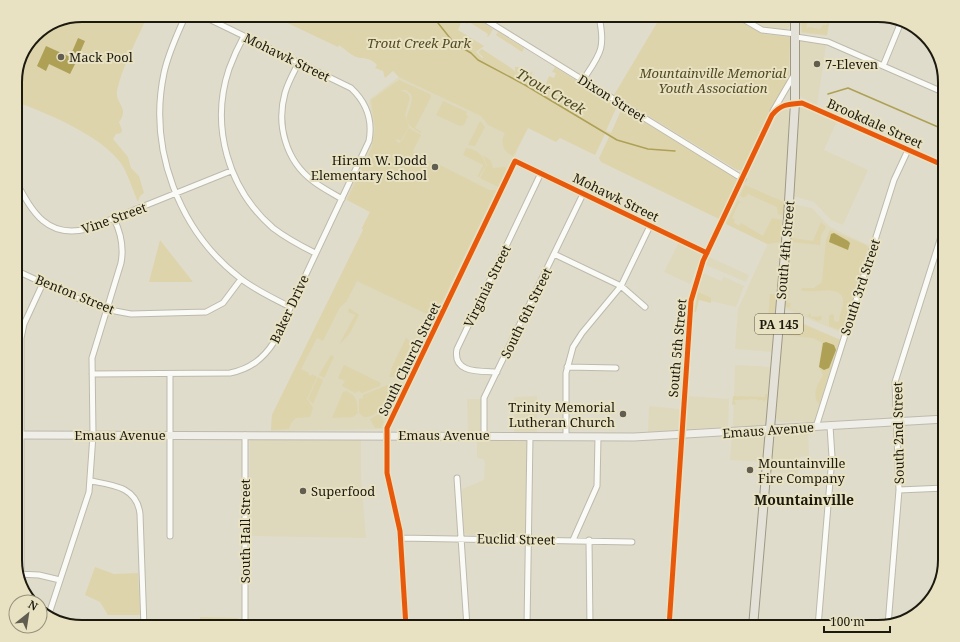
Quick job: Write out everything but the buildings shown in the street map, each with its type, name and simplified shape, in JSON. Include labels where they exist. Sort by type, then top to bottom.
[{"type":"main road","name":"South 4th Street","points":[[754,620],[787,226],[795,104],[795,22]]},
{"type":"main road","name":"Emaus Avenue","points":[[22,435],[387,435],[598,437],[682,435],[938,419]]},
{"type":"street","points":[[183,22],[168,60],[160,99],[162,149],[175,194],[189,220],[205,244],[241,279],[290,307]]},
{"type":"street","name":"Mohawk Street","points":[[215,22],[344,84],[362,100]]},
{"type":"street","name":"Dixon Street","points":[[489,22],[743,179]]},
{"type":"street","points":[[583,80],[599,55],[602,46],[603,34],[600,22]]},
{"type":"street","points":[[748,22],[762,30],[828,42],[938,90]]},
{"type":"street","points":[[883,66],[899,26]]},
{"type":"street","points":[[244,36],[228,70],[222,105],[222,136],[231,171],[246,197],[266,221],[288,238],[315,254]]},
{"type":"street","points":[[299,62],[288,84],[282,102],[281,122],[284,139],[295,162],[306,175],[342,199]]},
{"type":"street","name":"South 5th Street","points":[[669,620],[691,301],[698,274],[707,253],[772,115],[796,70]]},
{"type":"street","name":"Baker Drive","points":[[92,374],[230,373],[252,366],[270,349],[366,148],[370,134],[369,116],[362,100]]},
{"type":"street","name":"Brookdale Street","points":[[795,104],[802,102],[938,163]]},
{"type":"street","points":[[772,115],[780,106],[795,104]]},
{"type":"street","name":"South 3rd Street","points":[[816,427],[894,180],[908,150]]},
{"type":"street","name":"Mohawk Street","points":[[515,161],[707,253]]},
{"type":"street","name":"South Church Street","points":[[406,620],[398,520],[388,477],[387,435],[390,423],[515,161]]},
{"type":"street","name":"Vine Street","points":[[22,192],[33,212],[44,222],[53,227],[66,231],[80,231],[231,171]]},
{"type":"street","name":"Virginia Street","points":[[497,372],[472,371],[463,368],[457,359],[457,349],[541,173]]},
{"type":"street","name":"South 6th Street","points":[[484,436],[484,398],[583,194]]},
{"type":"street","points":[[50,611],[86,503],[91,481],[93,435],[93,351],[121,263],[122,250],[120,233],[114,218]]},
{"type":"street","points":[[566,437],[567,367],[573,347],[581,334],[621,286],[650,226]]},
{"type":"street","name":"South 2nd Street","points":[[889,619],[899,490],[895,382],[938,246]]},
{"type":"street","points":[[554,254],[621,286],[645,307]]},
{"type":"street","name":"Benton Street","points":[[22,273],[71,296],[131,314],[206,312],[223,303],[241,279]]},
{"type":"street","points":[[22,333],[24,324],[43,283]]},
{"type":"street","points":[[567,367],[616,368]]},
{"type":"street","points":[[170,374],[170,536]]},
{"type":"street","points":[[819,620],[832,457],[830,426]]},
{"type":"street","name":"South Hall Street","points":[[245,435],[245,620]]},
{"type":"street","points":[[527,620],[530,436]]},
{"type":"street","points":[[573,540],[597,486],[598,437]]},
{"type":"street","points":[[457,478],[467,620]]},
{"type":"street","points":[[91,481],[123,488],[132,494],[138,503],[140,514],[144,620]]},
{"type":"street","points":[[899,490],[938,488]]},
{"type":"street","name":"Euclid Street","points":[[400,538],[589,540],[632,542]]},
{"type":"street","points":[[589,540],[590,620]]},
{"type":"street","points":[[24,574],[39,575],[60,580]]},
{"type":"shaded area","points":[[755,22],[791,22],[791,25],[786,30],[760,25]]},
{"type":"shaded area","points":[[800,22],[829,22],[827,36],[801,33]]},
{"type":"shaded area","points":[[78,38],[85,41],[79,55],[72,52]]},
{"type":"shaded area","points":[[800,40],[825,43],[826,45],[817,105],[799,95]]},
{"type":"shaded area","points":[[46,46],[77,60],[70,74],[49,64],[46,71],[37,66]]},
{"type":"shaded area","points":[[405,72],[528,128],[384,429],[271,431],[272,415],[363,230],[362,228],[370,212],[346,199],[373,139],[374,126],[369,103],[370,99]]},
{"type":"shaded area","points":[[804,106],[837,121],[824,150],[868,170],[843,225],[831,220],[814,202],[793,196],[799,109]]},
{"type":"shaded area","points":[[786,109],[790,112],[791,117],[772,352],[735,349],[738,309],[768,243],[725,223],[778,113],[781,110]]},
{"type":"shaded area","points":[[792,204],[812,208],[830,227],[870,246],[844,329],[840,332],[787,310],[784,307]]},
{"type":"shaded area","points":[[834,233],[850,243],[848,250],[829,242],[831,234]]},
{"type":"shaded area","points":[[679,242],[702,254],[690,284],[664,272]]},
{"type":"shaded area","points":[[709,257],[749,275],[746,282],[706,265]]},
{"type":"shaded area","points":[[703,273],[721,281],[724,277],[744,286],[736,307],[695,297]]},
{"type":"shaded area","points":[[787,316],[841,340],[815,421],[813,423],[800,421],[780,422],[776,419],[774,413],[783,317]]},
{"type":"shaded area","points":[[826,342],[834,345],[836,350],[829,368],[824,370],[819,367],[823,343]]},
{"type":"shaded area","points":[[735,365],[771,367],[766,423],[764,426],[735,427],[733,425]]},
{"type":"shaded area","points":[[537,396],[537,432],[514,432],[514,397]]},
{"type":"shaded area","points":[[687,396],[729,399],[728,427],[686,429]]},
{"type":"shaded area","points":[[467,399],[481,399],[480,431],[468,431]]},
{"type":"shaded area","points":[[649,406],[679,409],[678,430],[648,432]]},
{"type":"shaded area","points":[[808,431],[809,456],[799,457],[798,474],[769,472],[776,433]]},
{"type":"shaded area","points":[[762,433],[765,437],[763,462],[730,460],[732,435]]},
{"type":"shaded area","points":[[361,438],[361,476],[366,538],[249,536],[250,439]]},
{"type":"shaded area","points":[[477,439],[527,441],[525,536],[467,535],[464,533],[462,489],[484,480],[485,462],[483,459],[477,458]]},
{"type":"green space","points":[[145,22],[119,82],[117,95],[123,109],[122,117],[119,122],[122,130],[121,133],[116,134],[113,139],[128,157],[131,168],[139,176],[144,193],[140,196],[138,202],[123,166],[111,152],[100,143],[74,127],[22,104],[22,78],[24,66],[28,55],[40,40],[49,32],[70,23]]},
{"type":"green space","name":"Trout Creek Park","points":[[285,22],[461,22],[458,30],[484,46],[476,52],[482,58],[481,60],[483,57],[478,52],[482,49],[511,68],[534,87],[533,89],[537,86],[543,91],[549,76],[554,78],[556,73],[552,72],[555,67],[617,106],[606,131],[611,133],[622,108],[736,178],[737,181],[719,219],[601,162],[599,158],[609,137],[605,134],[595,155],[560,138],[556,142],[528,128],[513,156],[507,152],[503,146],[503,136],[505,133],[488,125],[481,116],[399,77],[393,71],[385,78],[383,71],[375,68],[377,65],[371,60],[354,56],[339,45],[338,47]]},
{"type":"green space","points":[[469,22],[482,22],[493,29],[487,37],[488,34]]},
{"type":"green space","name":"Mountainville Memorial Youth Association","points":[[657,22],[743,22],[764,34],[789,37],[790,39],[789,78],[770,111],[742,170],[737,170],[614,95]]},
{"type":"green space","points":[[801,22],[807,22],[806,29],[808,27],[820,29],[823,25],[827,25],[827,22],[829,22],[827,35],[802,32]]},
{"type":"green space","points":[[498,32],[524,48],[522,52],[496,35]]},
{"type":"green space","points":[[515,67],[519,67],[517,71],[523,74],[525,71],[530,73],[533,71],[529,80],[535,72],[530,81],[535,85],[534,86],[515,71]]},
{"type":"green space","name":"Hiram W. Dodd Elementary School","points":[[399,80],[430,94],[431,97],[415,128],[422,132],[421,133],[408,123],[407,115],[412,100],[411,94],[406,90],[400,90],[407,93],[410,98],[405,115],[409,127],[401,141],[397,139],[396,141],[399,143],[402,141],[409,128],[421,135],[413,151],[422,159],[440,165],[489,190],[496,190],[424,339],[422,333],[428,320],[425,318],[427,314],[357,281],[346,302],[340,307],[323,341],[317,338],[301,369],[309,373],[308,374],[311,376],[312,374],[317,377],[307,399],[313,408],[310,417],[296,418],[291,423],[289,429],[271,430],[272,415],[363,230],[362,228],[370,212],[347,200],[372,147],[375,129],[371,100]]},
{"type":"green space","points":[[443,101],[467,112],[466,114],[468,116],[464,125],[460,126],[436,115]]},
{"type":"green space","points":[[480,121],[485,127],[475,146],[468,145]]},
{"type":"green space","points":[[466,148],[476,151],[484,159],[486,166],[479,177],[476,175],[478,176],[483,165],[463,155]]},
{"type":"green space","points":[[483,155],[491,161],[493,168],[505,167],[506,169],[498,187],[480,178],[487,165]]},
{"type":"green space","points":[[745,185],[784,202],[783,215],[778,214],[777,207],[748,194],[744,198],[740,196]]},
{"type":"green space","points":[[738,200],[742,203],[739,202],[732,218],[735,220],[734,223],[739,226],[741,223],[763,236],[772,218],[782,220],[780,242],[767,244],[726,224]]},
{"type":"green space","points":[[821,222],[826,227],[821,235],[820,245],[791,242],[791,236],[792,238],[813,241]]},
{"type":"green space","points":[[830,230],[868,247],[843,329],[840,330],[829,326],[829,316],[832,314],[834,315],[834,321],[839,322],[843,303],[841,295],[837,292],[825,290],[801,290],[802,288],[814,288],[822,282],[826,240]]},
{"type":"green space","points":[[160,240],[193,282],[149,282]]},
{"type":"green space","points":[[787,287],[790,287],[788,290],[787,302],[791,303],[790,308],[808,316],[810,313],[811,317],[822,316],[821,320],[818,321],[785,306]]},
{"type":"green space","points":[[698,292],[711,298],[711,303],[699,300],[696,312],[694,312]]},
{"type":"green space","points":[[770,294],[776,294],[774,321],[768,319]]},
{"type":"green space","points":[[349,308],[359,315],[350,333],[339,345],[355,315],[348,312]]},
{"type":"green space","points":[[786,317],[840,340],[819,404],[815,393],[823,375],[819,367],[822,343],[813,338],[784,335],[782,333],[783,318]]},
{"type":"green space","points":[[406,338],[409,340],[411,345],[395,377],[389,377],[392,370],[391,369]]},
{"type":"green space","points":[[331,355],[334,357],[324,378],[319,375]]},
{"type":"green space","points":[[344,365],[381,383],[380,386],[362,393],[359,391],[355,393],[342,386],[345,381],[338,378]]},
{"type":"green space","points":[[318,377],[323,380],[313,404],[308,399]]},
{"type":"green space","points":[[388,385],[391,386],[378,411],[370,416],[364,417],[359,413],[359,399],[363,398],[363,395]]},
{"type":"green space","points":[[346,391],[356,399],[358,413],[353,417],[332,418],[343,392]]},
{"type":"green space","points":[[765,394],[767,394],[767,399],[763,402],[763,400],[759,400],[759,402],[757,399],[734,400],[736,404],[732,405],[733,396],[765,397]]},
{"type":"green space","points":[[379,414],[384,422],[381,428],[375,428],[370,419]]},
{"type":"green space","points":[[95,567],[114,574],[138,573],[140,615],[108,615],[100,602],[85,595]]},
{"type":"green space","points":[[200,617],[238,618],[238,620],[200,620]]},
{"type":"waterway","name":"Trout Creek","points":[[437,22],[454,43],[471,53],[478,60],[525,85],[617,140],[648,149],[675,151]]},
{"type":"waterway","name":"Trout Creek","points":[[828,94],[848,88],[938,127]]},
{"type":"cycle path","points":[[669,620],[691,301],[703,261],[772,115],[775,111],[789,104],[802,103],[938,163]]},
{"type":"cycle path","points":[[406,620],[400,531],[387,473],[387,428],[515,161],[707,253]]},
{"type":"place","name":"Mack Pool","points":[[61,57]]},
{"type":"place","name":"7-Eleven","points":[[817,64]]},
{"type":"place","name":"Hiram W. Dodd Elementary School","points":[[435,167]]},
{"type":"place","name":"Trinity Memorial Lutheran Church","points":[[623,414]]},
{"type":"place","name":"Mountainville Fire Company","points":[[750,470]]},
{"type":"place","name":"Superfood","points":[[303,491]]},
{"type":"district","name":"Mountainville","points":[[804,499]]}]
